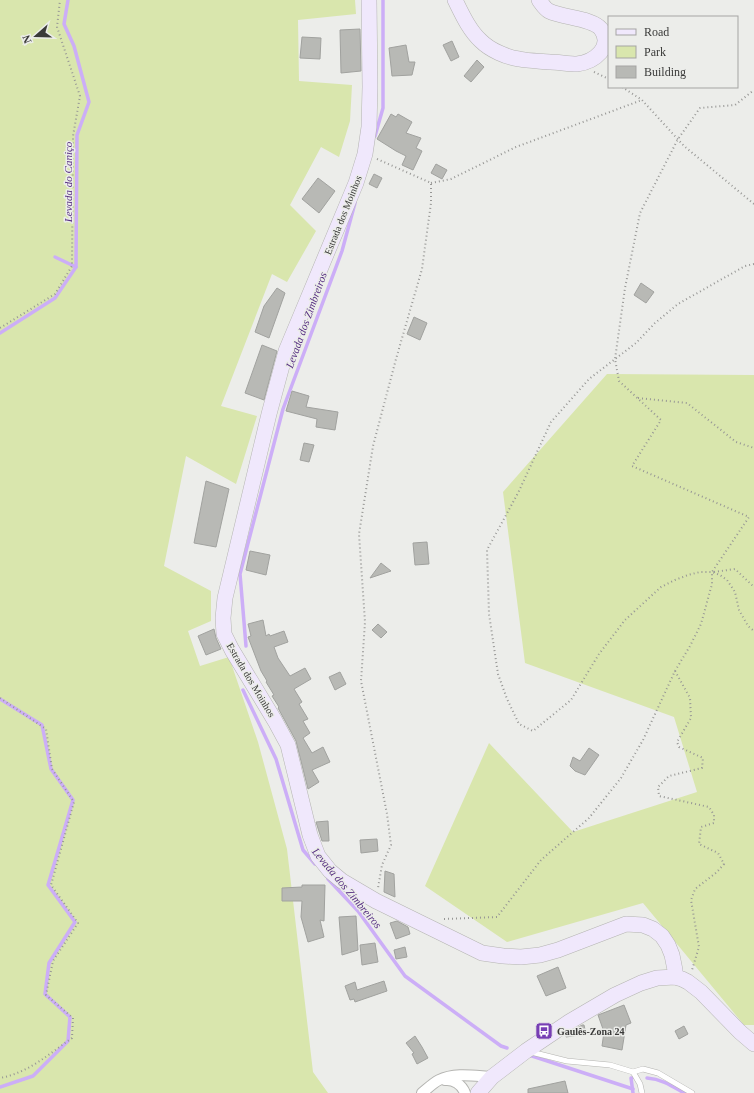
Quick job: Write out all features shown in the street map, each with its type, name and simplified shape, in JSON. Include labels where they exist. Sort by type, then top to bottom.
[{"type":"street","name":"Estrada dos Moinhos","points":[[369,0],[369,127],[365,154],[356,183],[286,351],[267,422],[225,598],[223,618],[224,634],[288,745],[310,835],[318,856],[330,871],[342,882],[376,901],[482,953],[522,957],[540,955],[558,950],[626,924],[642,925],[653,928],[662,936],[668,945],[675,970],[682,980]]},
{"type":"street","points":[[455,0],[474,34],[482,42],[501,54],[520,60],[577,64],[597,56],[602,51],[605,45],[604,37],[600,29],[586,21],[567,17],[550,11],[539,0]]},
{"type":"street","points":[[478,1093],[492,1077],[526,1051],[569,1022],[641,983],[657,978],[682,980],[701,992],[740,1032],[754,1044]]},
{"type":"street","points":[[422,1093],[439,1080],[450,1076],[464,1075],[492,1077]]},
{"type":"street","points":[[439,1080],[454,1080],[465,1093]]},
{"type":"lane","points":[[526,1051],[567,1061],[610,1064],[634,1072],[643,1070],[658,1073],[692,1093]]},
{"type":"lane","points":[[634,1072],[640,1084],[642,1093]]},
{"type":"path","points":[[0,328],[55,294],[72,266],[73,136],[80,96],[57,27],[60,0]]},
{"type":"path","points":[[588,70],[608,79]]},
{"type":"path","points":[[624,88],[642,100],[684,146],[754,204]]},
{"type":"path","points":[[444,919],[497,917],[541,860],[589,818],[621,778],[643,740],[675,671],[702,624],[712,584],[712,572],[749,518],[632,466],[660,420],[619,381],[615,359],[625,288],[640,213],[678,139],[700,108],[735,105],[754,90]]},
{"type":"path","points":[[365,154],[431,183],[451,178],[516,147],[642,100]]},
{"type":"path","points":[[376,901],[382,865],[391,845],[387,814],[361,681],[365,622],[359,534],[373,446],[422,269],[431,203],[431,183]]},
{"type":"path","points":[[754,264],[746,266],[678,304],[636,343],[589,379],[551,422],[518,494],[487,550],[489,614],[498,674],[518,724],[533,731],[571,700],[599,654],[625,620],[661,587],[675,580],[700,572],[734,569],[754,587]]},
{"type":"path","points":[[637,398],[687,403],[736,442],[754,448]]},
{"type":"path","points":[[712,572],[727,580],[735,592],[739,610],[748,626],[754,631]]},
{"type":"path","points":[[675,671],[690,698],[691,718],[677,742],[679,747],[703,758],[702,768],[669,776],[658,787],[659,796],[709,808],[714,815],[714,823],[701,827],[699,844],[718,853],[724,864],[717,872],[695,889],[691,900],[699,947],[682,980]]},
{"type":"path","points":[[0,698],[46,729],[52,769],[74,802],[51,885],[78,923],[53,961],[46,995],[73,1018],[72,1038],[32,1067],[0,1078]]},
{"type":"green space","points":[[0,0],[355,0],[356,14],[298,20],[299,81],[352,85],[350,121],[339,157],[321,147],[290,205],[316,231],[287,282],[272,274],[221,406],[257,416],[236,484],[186,456],[164,566],[211,591],[211,621],[188,631],[200,666],[229,657],[258,742],[287,849],[313,1072],[328,1093],[0,1093]]},
{"type":"green space","points":[[607,374],[754,375],[754,1025],[744,1025],[643,903],[507,942],[425,886],[489,743],[573,832],[697,792],[674,717],[525,663],[503,492]]},
{"type":"building","points":[[360,29],[361,71],[341,73],[340,30]]},
{"type":"building","points":[[302,37],[321,38],[320,59],[300,58]]},
{"type":"building","points":[[452,41],[459,57],[451,61],[443,45]]},
{"type":"building","points":[[406,45],[409,62],[415,62],[412,75],[392,76],[389,48]]},
{"type":"building","points":[[477,60],[484,67],[471,82],[464,76]]},
{"type":"building","points":[[391,114],[396,117],[398,114],[412,122],[406,133],[421,138],[416,148],[422,151],[413,170],[402,165],[406,156],[377,139]]},
{"type":"building","points":[[436,164],[447,170],[442,179],[431,173]]},
{"type":"building","points":[[374,174],[382,178],[377,188],[369,184]]},
{"type":"building","points":[[318,178],[335,191],[319,213],[302,199]]},
{"type":"building","points":[[641,283],[654,292],[646,303],[634,295]]},
{"type":"building","points":[[277,288],[285,293],[269,338],[255,332],[264,306]]},
{"type":"building","points":[[414,317],[427,323],[420,340],[407,334]]},
{"type":"building","points":[[262,345],[277,351],[264,400],[245,393]]},
{"type":"building","points":[[292,391],[309,396],[306,407],[338,412],[335,430],[316,427],[317,419],[286,411]]},
{"type":"building","points":[[304,443],[314,445],[309,462],[300,460]]},
{"type":"building","points":[[206,481],[229,489],[216,547],[194,543]]},
{"type":"building","points":[[427,542],[429,564],[415,565],[413,543]]},
{"type":"building","points":[[250,551],[270,555],[266,575],[246,570]]},
{"type":"building","points":[[381,563],[391,571],[370,578]]},
{"type":"building","points":[[263,620],[266,636],[284,631],[288,642],[274,647],[278,658],[290,676],[305,668],[311,679],[294,689],[302,702],[299,704],[308,719],[303,721],[310,733],[303,738],[312,753],[323,747],[330,762],[312,770],[319,782],[308,789],[296,741],[272,696],[274,695],[261,671],[248,637],[251,636],[248,624]]},
{"type":"building","points":[[378,624],[387,632],[381,638],[372,630]]},
{"type":"building","points":[[214,629],[221,649],[206,655],[198,636]]},
{"type":"building","points":[[340,672],[346,684],[335,690],[329,677]]},
{"type":"building","points":[[589,748],[599,755],[585,775],[575,771],[570,766],[573,757],[580,761]]},
{"type":"building","points":[[328,821],[329,841],[322,841],[316,822]]},
{"type":"building","points":[[377,839],[378,851],[361,853],[360,840]]},
{"type":"building","points":[[385,871],[394,874],[395,897],[384,892]]},
{"type":"building","points":[[302,885],[325,885],[324,921],[320,920],[324,937],[308,942],[301,917],[302,901],[282,901],[282,888],[302,887]]},
{"type":"building","points":[[356,916],[358,950],[342,955],[339,917]]},
{"type":"building","points":[[397,921],[408,927],[410,934],[396,939],[390,923]]},
{"type":"building","points":[[375,943],[378,962],[362,965],[360,945]]},
{"type":"building","points":[[405,947],[407,957],[396,959],[394,950]]},
{"type":"building","points":[[558,967],[566,988],[546,996],[537,976]]},
{"type":"building","points":[[384,981],[387,991],[355,1002],[354,999],[350,1000],[345,986],[355,982],[357,990]]},
{"type":"building","points":[[624,1005],[631,1023],[626,1025],[622,1050],[602,1046],[604,1032],[598,1015]]},
{"type":"building","points":[[584,1025],[586,1034],[566,1037],[566,1035]]},
{"type":"building","points":[[684,1026],[688,1034],[679,1039],[675,1031]]},
{"type":"building","points":[[415,1036],[428,1058],[417,1064],[412,1054],[414,1053],[406,1043]]},
{"type":"building","points":[[565,1081],[568,1093],[528,1093],[528,1089]]},
{"type":"waterway","name":"Levada do Caniço","points":[[0,333],[55,298],[76,267],[77,135],[89,102],[74,46],[64,24],[68,0]]},
{"type":"waterway","name":"Levada dos Zimbreiros","points":[[375,136],[383,108],[383,0]]},
{"type":"waterway","name":"Levada dos Zimbreiros","points":[[246,646],[240,574],[283,409],[342,251],[355,203]]},
{"type":"waterway","points":[[55,257],[76,267]]},
{"type":"waterway","name":"Levada dos Zimbreiros","points":[[243,690],[276,759],[303,850],[315,864]]},
{"type":"waterway","name":"Levada do Caniço","points":[[0,699],[42,725],[51,769],[73,800],[48,885],[75,922],[49,963],[45,994],[70,1017],[68,1041],[33,1076],[0,1087]]},
{"type":"waterway","name":"Levada dos Zimbreiros","points":[[328,879],[358,911],[405,976],[501,1046],[507,1048]]},
{"type":"waterway","name":"Levada dos Zimbreiros","points":[[529,1055],[633,1089]]},
{"type":"waterway","name":"Levada dos Zimbreiros","points":[[632,1078],[633,1093]]},
{"type":"waterway","name":"Levada dos Zimbreiros","points":[[647,1078],[662,1081],[684,1093]]},
{"type":"place","name":"Gaulês-Zona 24","points":[[544,1031]]}]
